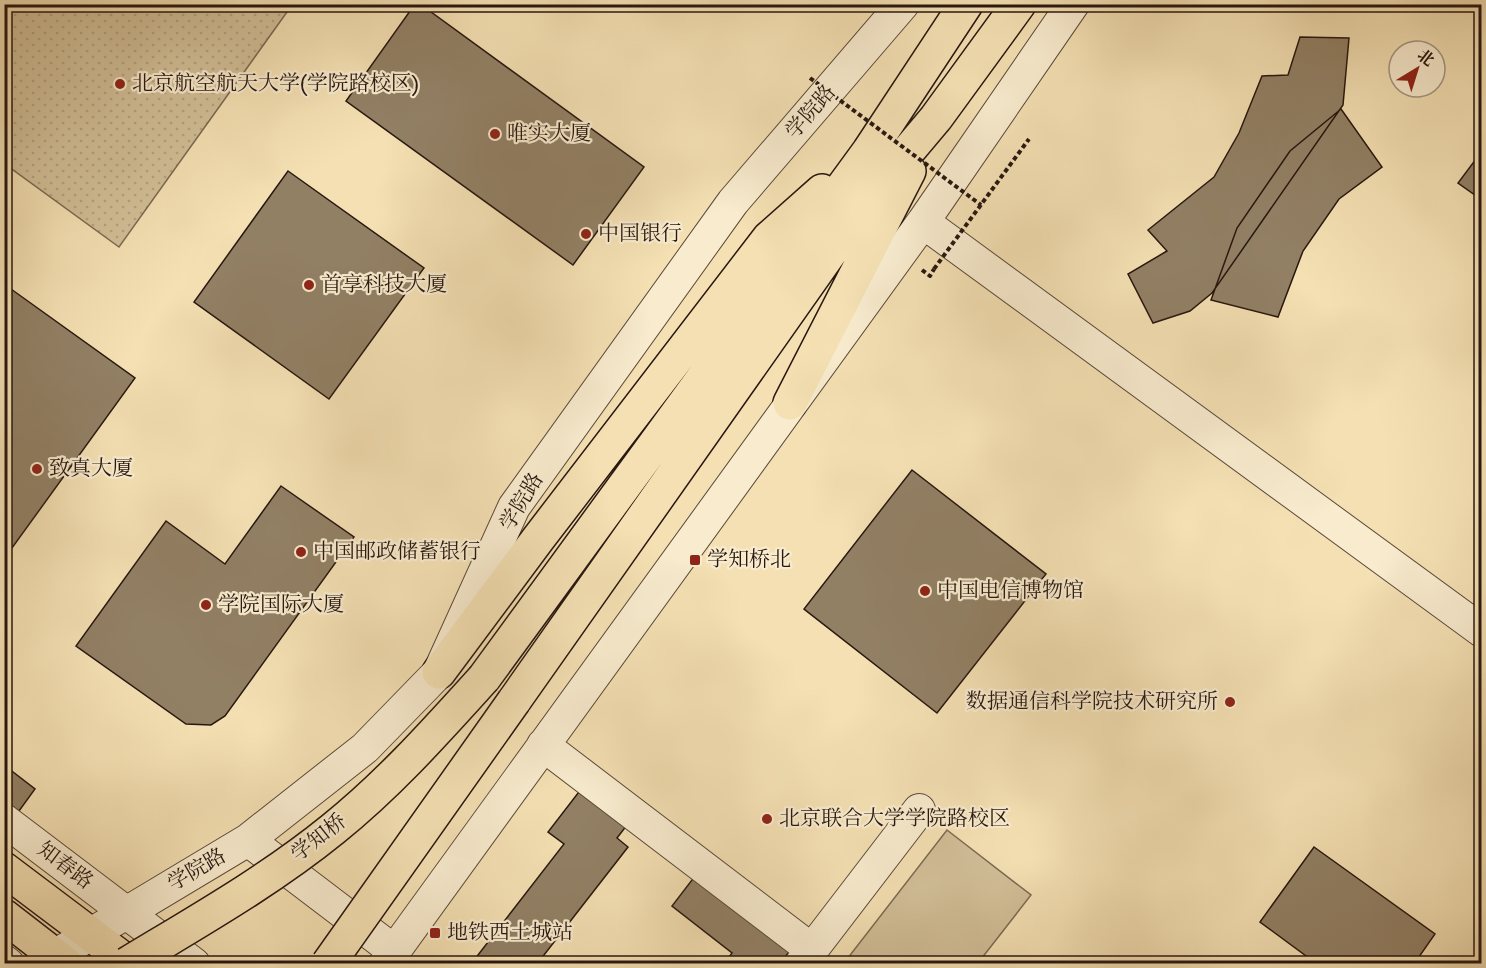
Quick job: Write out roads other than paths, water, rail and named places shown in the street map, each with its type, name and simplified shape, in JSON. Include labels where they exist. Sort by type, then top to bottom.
[{"type":"main road","points":[[440,672],[538,539],[769,238],[869,150],[966,4]]},
{"type":"main road","points":[[327,963],[867,200],[936,118],[1019,4]]},
{"type":"main road","points":[[790,403],[936,118]]},
{"type":"main road","name":"学知桥","points":[[129,963],[258,886],[334,829],[404,766],[483,678],[869,150]]},
{"type":"main road","name":"知春路","points":[[4,869],[129,963]]},
{"type":"main road","points":[[4,916],[54,961]]},
{"type":"street","name":"学院路","points":[[54,961],[91,933],[248,840],[365,748],[440,672],[514,507],[733,202],[903,4]]},
{"type":"street","points":[[248,840],[389,957],[923,222],[1073,4]]},
{"type":"street","points":[[923,222],[1482,631]]},
{"type":"street","points":[[543,745],[806,957],[919,810]]},
{"type":"street","name":"知春路","points":[[4,820],[194,963]]},
{"type":"place","name":"北京航空航天大学(学院路校区)","points":[[120,84]]},
{"type":"place","name":"唯实大厦","points":[[495,134]]},
{"type":"place","name":"中国银行","points":[[586,234]]},
{"type":"place","name":"首享科技大厦","points":[[309,285]]},
{"type":"place","name":"致真大厦","points":[[37,469]]},
{"type":"place","name":"中国邮政储蓄银行","points":[[301,552]]},
{"type":"place","name":"学知桥北","points":[[695,560]]},
{"type":"place","name":"中国电信博物馆","points":[[925,591]]},
{"type":"place","name":"学院国际大厦","points":[[206,605]]},
{"type":"place","name":"数据通信科学院技术研究所","points":[[1230,702]]},
{"type":"place","name":"北京联合大学学院路校区","points":[[767,819]]},
{"type":"place","name":"地铁西土城站","points":[[435,933]]}]
